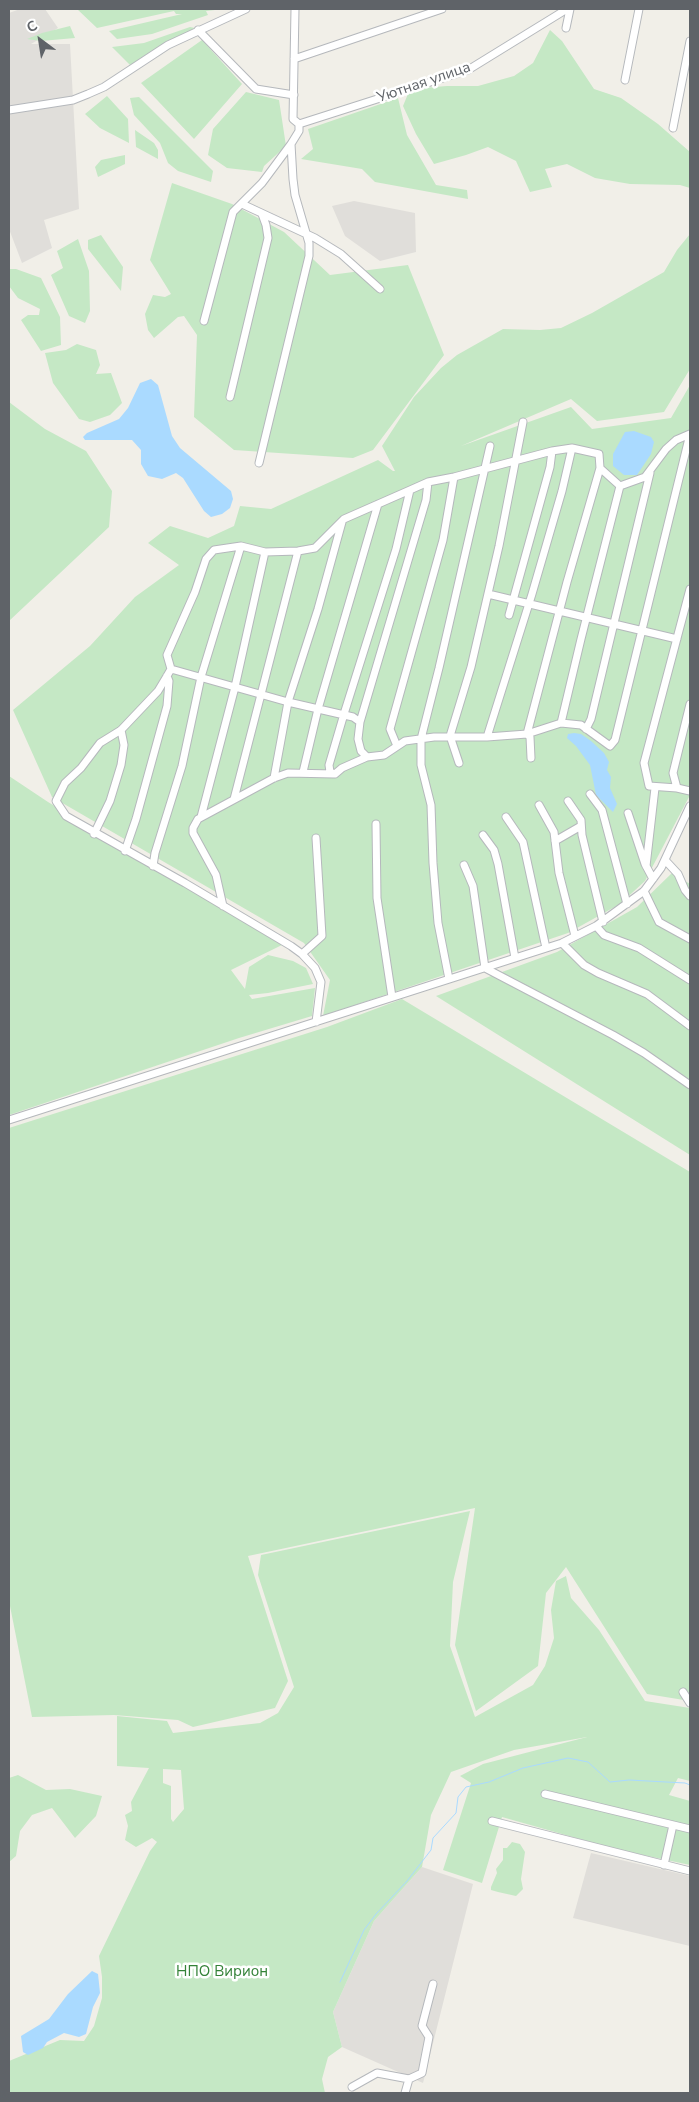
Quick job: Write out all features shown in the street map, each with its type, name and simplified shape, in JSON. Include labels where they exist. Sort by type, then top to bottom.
[{"type":"street","points":[[9,110],[73,100],[88,94],[104,87],[168,45],[242,9]]},
{"type":"street","points":[[204,321],[233,212],[262,183],[299,131],[300,124],[293,119],[295,9]]},
{"type":"street","points":[[294,59],[442,9]]},
{"type":"street","points":[[566,28],[568,9]]},
{"type":"street","name":"Уютная улица","points":[[300,124],[468,70],[568,9]]},
{"type":"street","points":[[625,80],[639,9]]},
{"type":"street","points":[[198,30],[256,89],[294,95]]},
{"type":"street","points":[[673,128],[690,41]]},
{"type":"street","points":[[259,462],[309,256],[309,243],[295,195],[291,144]]},
{"type":"street","points":[[242,204],[306,234],[341,254],[380,290]]},
{"type":"street","points":[[230,397],[268,238],[262,214]]},
{"type":"street","points":[[459,763],[450,736],[471,667],[488,594],[523,422]]},
{"type":"street","points":[[620,486],[645,477],[666,449],[676,440],[690,434]]},
{"type":"street","points":[[223,906],[216,875],[193,833],[194,823],[201,817],[274,778],[288,773],[303,772],[306,775],[335,774],[342,768],[367,757],[384,754],[405,741],[420,739],[450,736],[487,737],[527,734],[561,724],[581,725],[610,746],[616,740],[690,434]]},
{"type":"street","points":[[449,979],[438,923],[431,805],[421,765],[420,739],[439,668],[490,446]]},
{"type":"street","points":[[487,737],[529,605],[562,491],[572,448]]},
{"type":"street","points":[[124,851],[136,819],[167,706],[169,681],[167,655],[195,592],[206,559],[214,550],[241,546],[265,552],[298,552],[314,548],[344,519],[428,482],[454,478],[484,468],[552,451],[572,448],[599,454],[600,468],[527,734],[530,737],[531,758]]},
{"type":"street","points":[[509,615],[550,467],[552,451]]},
{"type":"street","points":[[600,468],[620,486]]},
{"type":"street","points":[[586,729],[592,719],[650,471]]},
{"type":"street","points":[[397,746],[390,729],[443,540],[454,478]]},
{"type":"street","points":[[367,757],[360,751],[358,739],[360,722],[426,500],[428,482]]},
{"type":"street","points":[[561,724],[620,486]]},
{"type":"street","points":[[335,774],[330,772],[330,765],[396,548],[410,490]]},
{"type":"street","points":[[303,772],[318,709],[378,504]]},
{"type":"street","points":[[274,778],[288,702],[344,519]]},
{"type":"street","points":[[153,866],[155,853],[182,766],[201,677],[241,546]]},
{"type":"street","points":[[201,817],[235,687],[265,552]]},
{"type":"street","points":[[234,799],[298,552]]},
{"type":"street","points":[[690,590],[644,763],[649,786],[690,791]]},
{"type":"street","points":[[488,594],[677,640]]},
{"type":"street","points":[[169,672],[201,677],[288,702],[344,714],[357,718],[360,722]]},
{"type":"street","points":[[169,672],[158,691],[120,730],[100,743],[81,768],[65,783],[56,800],[66,816],[94,834],[223,906],[302,954],[315,968],[321,982],[316,1022]]},
{"type":"street","points":[[677,788],[673,773],[690,704]]},
{"type":"street","points":[[94,834],[110,801],[121,765],[124,745],[120,730]]},
{"type":"street","points":[[646,866],[655,788]]},
{"type":"street","points":[[590,794],[602,810],[628,904]]},
{"type":"street","points":[[568,801],[581,820],[603,922]]},
{"type":"street","points":[[539,805],[554,832],[560,873],[575,936]]},
{"type":"street","points":[[9,1120],[562,943],[603,922],[644,891],[665,860],[690,806]]},
{"type":"street","points":[[628,813],[646,866],[653,879]]},
{"type":"street","points":[[506,817],[523,842],[546,948]]},
{"type":"street","points":[[376,824],[377,898],[392,997]]},
{"type":"street","points":[[555,841],[582,826]]},
{"type":"street","points":[[483,835],[494,850],[498,864],[515,958]]},
{"type":"street","points":[[302,954],[322,936],[316,838]]},
{"type":"street","points":[[665,860],[678,874],[685,890],[690,896]]},
{"type":"street","points":[[464,865],[472,886],[485,968]]},
{"type":"street","points":[[644,891],[659,922],[690,939]]},
{"type":"street","points":[[596,926],[604,935],[639,948],[690,980]]},
{"type":"street","points":[[562,943],[584,965],[647,994],[690,1026]]},
{"type":"street","points":[[485,968],[613,1035],[644,1053],[690,1085]]},
{"type":"street","points":[[683,1692],[690,1703]]},
{"type":"street","points":[[545,1794],[690,1829]]},
{"type":"street","points":[[492,1821],[690,1871]]},
{"type":"street","points":[[664,1865],[673,1825]]},
{"type":"street","points":[[352,2087],[377,2072],[409,2079],[422,2073],[429,2037],[422,2026],[433,1984]]},
{"type":"street","points":[[405,2093],[409,2079]]},
{"type":"shaded area","points":[[20,9],[45,9],[58,28],[31,44],[70,44],[79,209],[44,220],[52,248],[22,263],[9,229],[9,13]]},
{"type":"shaded area","points":[[354,201],[415,213],[416,252],[380,261],[345,236],[332,206]]},
{"type":"shaded area","points":[[591,1853],[690,1876],[690,1946],[573,1918]]},
{"type":"shaded area","points":[[422,1867],[473,1884],[423,2083],[342,2047],[333,2012],[374,1921]]},
{"type":"green space","points":[[77,9],[224,9],[206,11],[208,15],[152,34],[117,39],[109,31],[182,14],[176,14],[174,11],[97,28]]},
{"type":"green space","points":[[70,26],[75,38],[41,41],[27,39],[42,33]]},
{"type":"green space","points":[[190,27],[195,28],[130,65],[112,47],[144,43]]},
{"type":"green space","points":[[550,30],[562,41],[594,89],[621,98],[658,124],[690,152],[690,188],[680,185],[630,184],[595,178],[567,164],[545,169],[552,187],[530,192],[516,161],[488,147],[434,164],[416,134],[403,106],[410,89],[478,86],[514,76],[533,63]]},
{"type":"green space","points":[[202,40],[242,84],[194,139],[141,83]]},
{"type":"green space","points":[[246,92],[279,100],[286,146],[264,166],[262,172],[227,168],[208,155],[213,129]]},
{"type":"green space","points":[[107,96],[128,119],[129,143],[100,128],[85,114]]},
{"type":"green space","points":[[139,97],[213,171],[211,182],[178,171],[168,163],[160,143],[134,115],[130,98]]},
{"type":"green space","points":[[398,98],[407,135],[436,185],[467,190],[468,199],[375,182],[362,169],[301,159],[313,149],[308,129]]},
{"type":"green space","points":[[135,130],[154,143],[158,150],[158,159],[136,147]]},
{"type":"green space","points":[[125,155],[125,164],[98,177],[95,167],[101,160]]},
{"type":"green space","points":[[172,183],[232,204],[284,232],[330,275],[408,265],[444,355],[373,450],[353,458],[234,450],[194,417],[197,335],[184,316],[178,317],[154,338],[148,330],[145,314],[153,295],[165,297],[171,294],[150,260]]},
{"type":"green space","points":[[690,234],[690,369],[664,412],[597,421],[571,399],[461,446],[571,407],[592,429],[671,418],[690,385],[690,795],[645,881],[620,904],[568,933],[323,1016],[330,980],[304,943],[52,797],[13,710],[90,646],[135,597],[179,565],[148,543],[170,526],[208,538],[234,526],[240,506],[271,509],[378,460],[395,471],[382,446],[414,397],[441,368],[457,355],[503,329],[540,330],[561,328],[592,313],[664,272],[677,250]]},
{"type":"green space","points":[[101,235],[123,267],[121,291],[88,249],[88,240]]},
{"type":"green space","points":[[78,239],[89,271],[90,311],[85,323],[69,316],[51,275],[63,268],[57,251]]},
{"type":"green space","points":[[9,269],[16,269],[41,278],[60,317],[61,345],[41,351],[21,320],[28,315],[39,315],[40,309],[18,298],[9,286]]},
{"type":"green space","points":[[77,344],[96,350],[100,365],[96,374],[111,373],[122,403],[110,415],[90,422],[79,419],[53,383],[45,353],[66,350]]},
{"type":"green space","points":[[9,402],[45,429],[86,451],[112,491],[109,527],[9,621]]},
{"type":"green space","points":[[9,776],[48,802],[284,944],[231,970],[245,989],[249,967],[268,955],[293,961],[306,968],[313,984],[249,995],[252,999],[315,988],[312,1016],[239,1038],[9,1115]]},
{"type":"green space","points":[[672,873],[690,884],[690,1155],[436,996],[557,952],[637,907]]},
{"type":"green space","points":[[402,999],[690,1172],[690,1701],[647,1694],[566,1567],[546,1593],[538,1666],[476,1711],[455,1645],[475,1508],[248,1556],[288,1681],[275,1708],[193,1727],[178,1720],[114,1715],[32,1717],[9,1601],[9,1128],[327,1027]]},
{"type":"green space","name":"НПО Вирион","points":[[470,1511],[453,1582],[450,1646],[475,1717],[533,1685],[545,1666],[554,1638],[551,1610],[556,1581],[566,1576],[571,1598],[599,1630],[645,1701],[690,1708],[690,1781],[678,1778],[669,1795],[690,1801],[690,1865],[615,1849],[502,1817],[482,1883],[443,1870],[471,1783],[460,1776],[483,1764],[587,1737],[514,1750],[451,1772],[431,1815],[422,1867],[374,1921],[333,2012],[342,2047],[328,2057],[322,2079],[325,2093],[9,2093],[9,2061],[60,2040],[84,2041],[94,2026],[102,1998],[99,1956],[150,1851],[157,1842],[152,1838],[136,1847],[125,1840],[128,1826],[125,1815],[132,1811],[131,1802],[149,1768],[117,1766],[117,1716],[167,1721],[173,1733],[260,1723],[278,1713],[294,1687],[258,1575],[261,1555]],"holes":[[[163,1769],[181,1770],[184,1809],[173,1822],[171,1819],[171,1786],[163,1783]]]},
{"type":"green space","points":[[18,1775],[46,1790],[70,1789],[102,1796],[96,1816],[75,1838],[52,1808],[32,1815],[20,1831],[16,1856],[9,1862],[9,1778]]},
{"type":"green space","points":[[512,1842],[520,1844],[525,1852],[521,1879],[523,1889],[516,1896],[491,1890],[497,1873],[496,1869],[503,1860],[503,1848],[507,1848]]},
{"type":"water","points":[[151,379],[158,385],[172,436],[180,448],[231,491],[233,499],[230,508],[222,514],[211,517],[204,511],[183,478],[176,473],[162,479],[148,476],[141,464],[141,450],[132,440],[85,440],[83,437],[87,433],[119,419],[128,408],[140,383]]},
{"type":"water","points":[[634,431],[651,437],[654,442],[651,454],[637,475],[624,475],[613,466],[613,454],[625,432]]},
{"type":"water","points":[[568,734],[581,734],[591,741],[604,753],[609,762],[607,770],[611,777],[610,788],[617,804],[613,812],[596,795],[590,765],[576,746],[567,738]]},
{"type":"water","points":[[92,1971],[98,1974],[100,1993],[93,2007],[86,2034],[79,2037],[64,2033],[47,2042],[43,2048],[28,2055],[23,2052],[21,2036],[49,2019],[68,1994]]},
{"type":"waterway","points":[[340,1982],[364,1930],[376,1914],[407,1881],[431,1850],[433,1838],[456,1813],[458,1797],[466,1787],[489,1782],[523,1768],[568,1758],[588,1762],[610,1782],[629,1780],[685,1783],[690,1785]]}]
